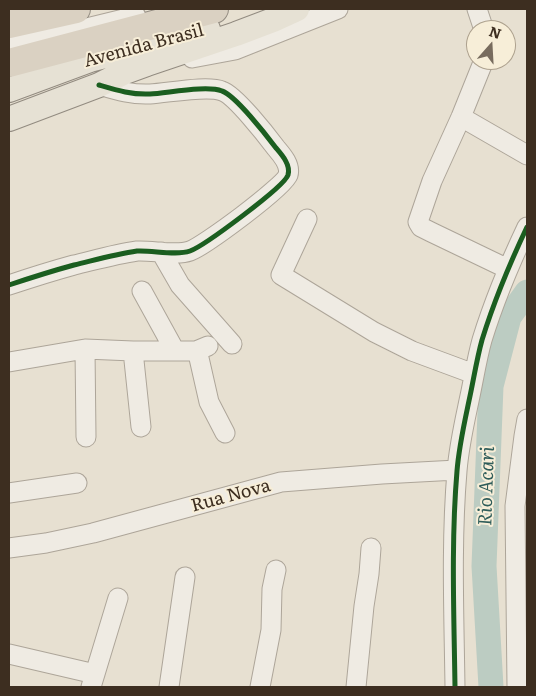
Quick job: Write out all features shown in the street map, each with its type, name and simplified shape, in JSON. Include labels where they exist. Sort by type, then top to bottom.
[{"type":"highway","points":[[9,24],[76,9]]},
{"type":"highway","name":"Avenida Brasil","points":[[9,63],[214,9]]},
{"type":"main road","name":"Avenida Brasil","points":[[9,90],[90,60],[282,9]]},
{"type":"main road","points":[[9,119],[99,85],[125,72],[273,20],[297,9]]},
{"type":"street","points":[[9,39],[128,9]]},
{"type":"street","points":[[9,47],[164,9]]},
{"type":"street","points":[[163,59],[194,58],[234,50],[338,9]]},
{"type":"street","points":[[480,70],[432,181],[418,222],[421,227],[508,269]]},
{"type":"street","points":[[9,285],[104,257],[138,251],[190,251],[251,209],[270,194],[288,175],[288,166],[284,157],[248,115],[225,92],[216,89],[131,94],[99,85]]},
{"type":"street","points":[[460,117],[527,155]]},
{"type":"street","points":[[307,219],[281,275],[374,332],[412,350],[474,374]]},
{"type":"street","points":[[455,687],[454,537],[457,470],[474,374],[491,312],[527,227]]},
{"type":"street","points":[[161,252],[180,284],[232,344]]},
{"type":"street","points":[[142,291],[175,351]]},
{"type":"street","points":[[9,362],[84,349],[133,352],[202,349],[199,358],[209,402],[225,433]]},
{"type":"street","points":[[84,349],[86,436]]},
{"type":"street","points":[[133,352],[141,427]]},
{"type":"street","points":[[517,687],[521,541],[515,506],[527,419]]},
{"type":"street","name":"Rua Nova","points":[[9,548],[46,543],[93,533],[281,482],[457,470]]},
{"type":"street","points":[[9,493],[77,484]]},
{"type":"street","points":[[356,687],[371,548]]},
{"type":"street","points":[[260,687],[271,630],[272,589],[276,570]]},
{"type":"street","points":[[170,687],[185,577]]},
{"type":"street","points":[[9,654],[93,681],[118,598]]},
{"type":"waterway","name":"Rio Acari","points":[[491,687],[484,566],[491,386],[509,317],[527,292]]},
{"type":"cycle path","points":[[9,285],[74,265],[129,252],[178,253],[190,251],[211,239],[243,216],[283,182],[288,175],[287,164],[281,154],[235,100],[222,91],[197,89],[137,94],[99,85]]},
{"type":"cycle path","points":[[455,687],[453,552],[459,452],[482,340],[514,254],[527,227]]}]
